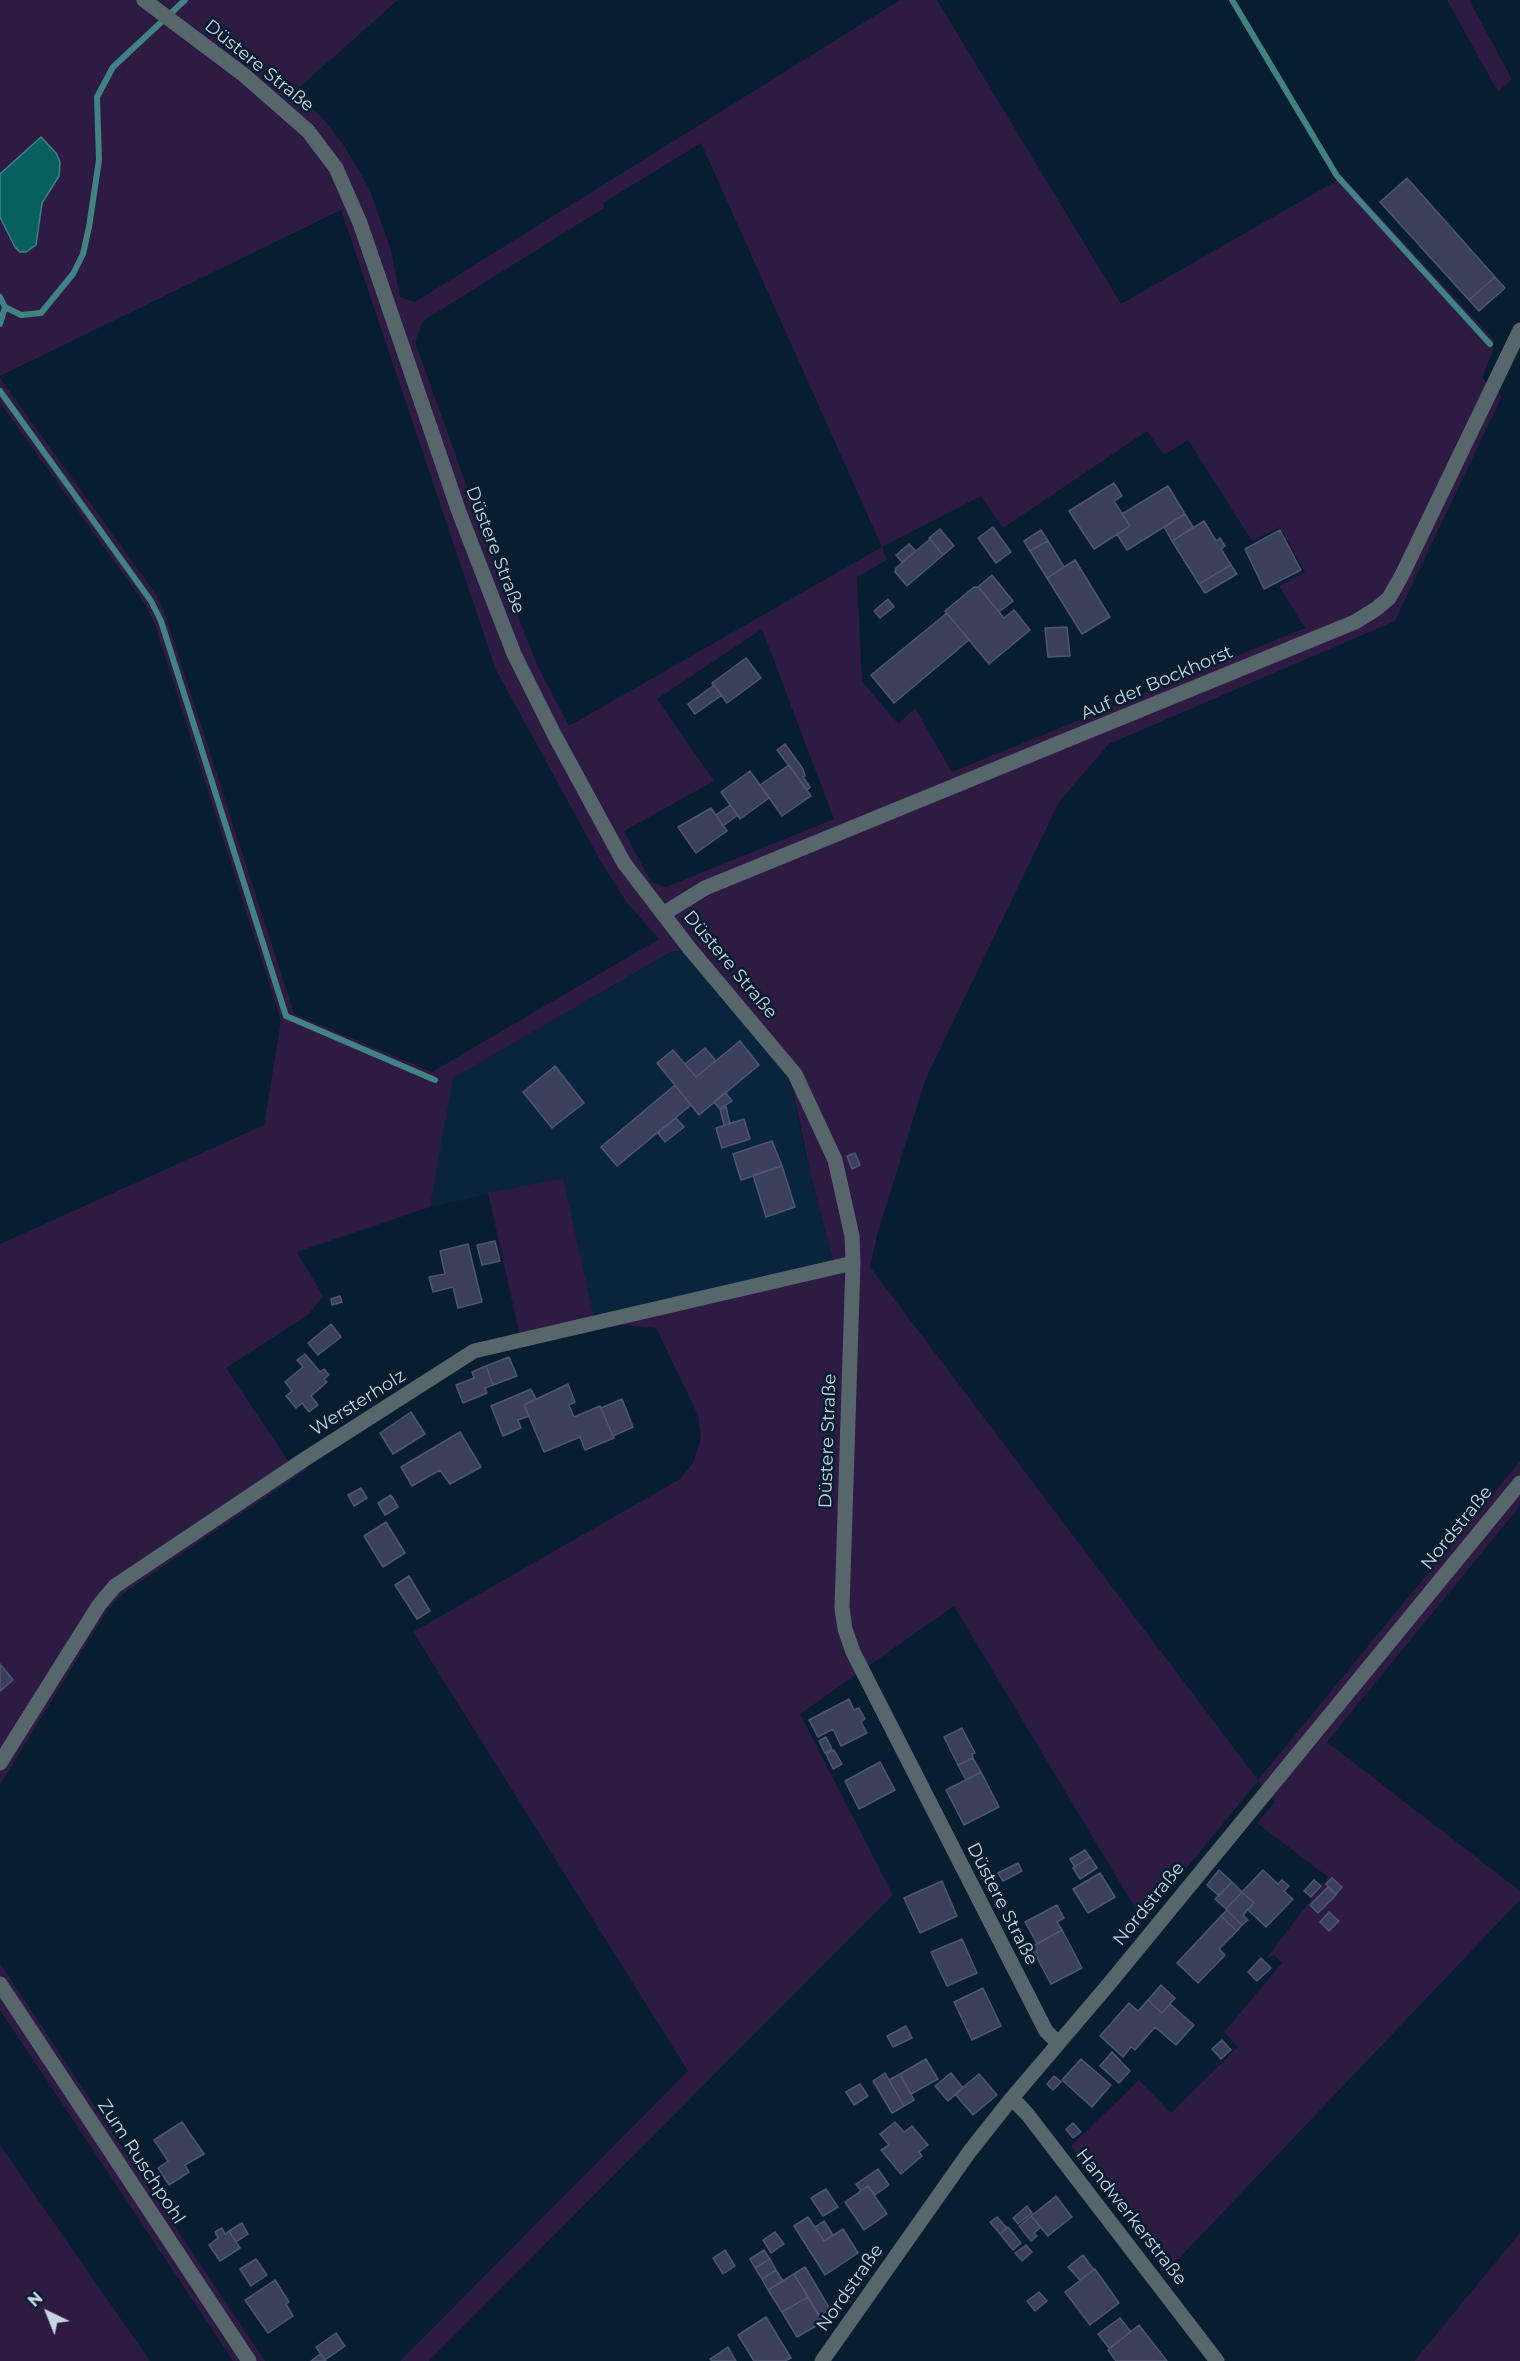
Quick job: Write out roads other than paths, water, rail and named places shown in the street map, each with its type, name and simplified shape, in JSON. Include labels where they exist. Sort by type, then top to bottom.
[{"type":"street","name":"Düstere Straße","points":[[147,2],[244,75],[308,131],[336,168],[356,215],[459,512],[514,654],[615,849],[663,914],[795,1074],[835,1160],[852,1236],[853,1263],[842,1608],[845,1629],[853,1652],[1046,2031],[1057,2042]]},
{"type":"street","name":"Auf der Bockhorst","points":[[663,914],[705,888],[1355,622],[1376,609],[1389,598],[1402,575],[1520,330]]},
{"type":"street","name":"Wersterholz","points":[[0,1763],[99,1605],[115,1586],[304,1460],[474,1352],[853,1263]]},
{"type":"street","name":"Nordstraße","points":[[822,2361],[970,2151],[1012,2098],[1057,2042],[1109,1984],[1520,1483]]},
{"type":"street","name":"Zum Ruschpohl","points":[[0,1984],[249,2361]]},
{"type":"street","name":"Handwerkerstraße","points":[[1012,2098],[1028,2115],[1217,2361]]},
{"type":"waterway","points":[[0,297],[5,307],[21,315],[41,313],[73,274],[83,254],[99,160],[97,97],[113,67],[185,0]]},
{"type":"waterway","points":[[1232,0],[1337,176],[1490,344]]},
{"type":"waterway","points":[[0,324],[5,307]]},
{"type":"waterway","points":[[0,391],[151,601],[161,621],[286,1016],[435,1080]]}]
